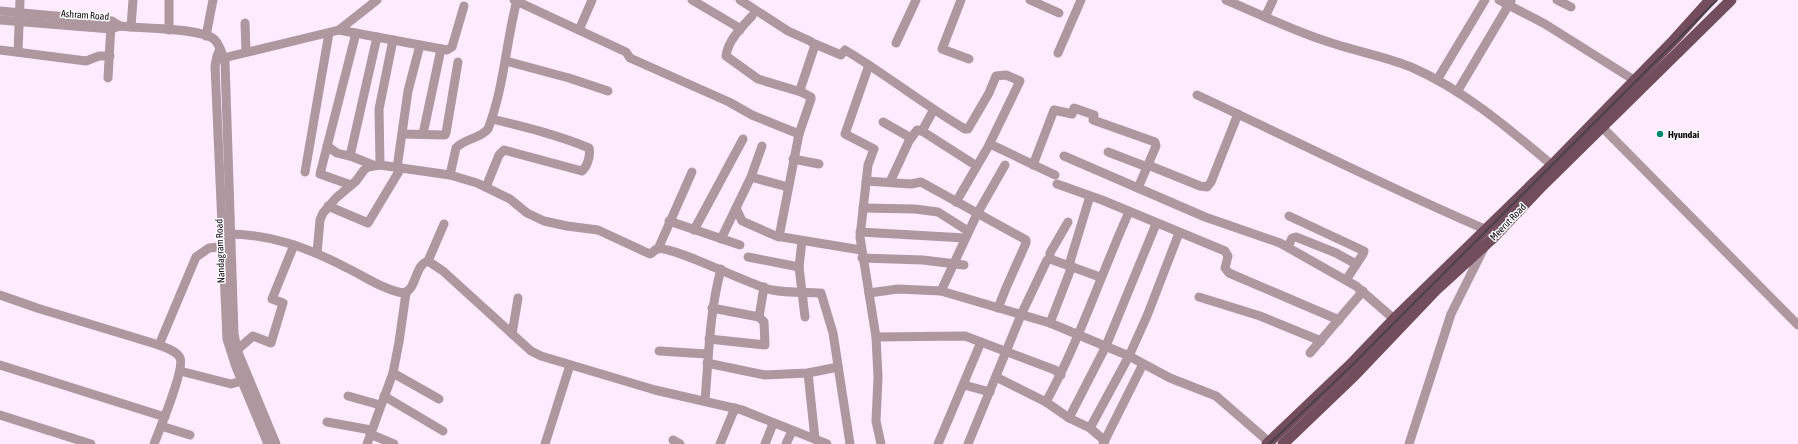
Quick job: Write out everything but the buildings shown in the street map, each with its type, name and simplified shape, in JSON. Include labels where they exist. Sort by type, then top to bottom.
[{"type":"main road","name":"Meerut Road","points":[[1283,444],[1355,375],[1436,290],[1485,245],[1598,124],[1634,80],[1674,40],[1710,0]]},
{"type":"main road","name":"Meerut Road","points":[[1268,443],[1350,365],[1394,319],[1552,165],[1731,0]]},
{"type":"street","points":[[18,52],[20,0]]},
{"type":"street","points":[[130,27],[133,0]]},
{"type":"street","points":[[169,0],[169,30]]},
{"type":"street","points":[[206,36],[213,0]]},
{"type":"street","points":[[108,78],[114,25],[169,30],[206,36],[214,40],[220,55],[246,52],[339,30],[377,0]]},
{"type":"street","points":[[450,174],[456,148],[459,144],[484,134],[492,119],[506,61],[511,22],[516,0],[626,52],[630,58],[729,102],[752,115],[799,134]]},
{"type":"street","points":[[580,30],[592,0]]},
{"type":"street","points":[[692,0],[736,26],[740,30]]},
{"type":"street","points":[[740,0],[788,31],[815,44],[841,55],[845,50],[869,65],[933,111],[968,129],[989,93],[996,76],[1006,75],[1020,81],[990,144],[956,202]]},
{"type":"street","points":[[896,43],[916,0]]},
{"type":"street","points":[[961,0],[942,49],[970,59]]},
{"type":"street","points":[[1030,0],[1059,12]]},
{"type":"street","points":[[1058,53],[1081,0]]},
{"type":"street","points":[[1226,0],[1335,44],[1385,57],[1411,67],[1437,80],[1499,120],[1552,165]]},
{"type":"street","points":[[1265,17],[1273,0]]},
{"type":"street","points":[[1437,80],[1485,0]]},
{"type":"street","points":[[1499,0],[1510,2],[1634,80]]},
{"type":"street","points":[[1557,0],[1571,7]]},
{"type":"street","points":[[1457,92],[1510,2]]},
{"type":"street","points":[[339,30],[447,50],[452,47],[464,6]]},
{"type":"street","name":"Ashram Road","points":[[0,11],[20,17],[114,25]]},
{"type":"street","points":[[752,16],[727,48],[726,56],[758,79],[801,92],[811,98],[799,134],[793,159],[779,237]]},
{"type":"street","name":"Ashram Road","points":[[0,20],[20,17]]},
{"type":"street","points":[[245,23],[246,52]]},
{"type":"street","points":[[305,172],[329,33]]},
{"type":"street","points":[[351,185],[320,174],[356,33]]},
{"type":"street","points":[[350,156],[377,37]]},
{"type":"street","points":[[376,165],[379,109],[393,40]]},
{"type":"street","points":[[801,92],[815,44]]},
{"type":"street","points":[[328,206],[368,223],[399,168],[408,91],[420,45]]},
{"type":"street","points":[[423,134],[442,49]]},
{"type":"street","points":[[0,50],[86,60],[99,56],[110,56]]},
{"type":"street","name":"Nandagram Road","points":[[220,55],[226,234],[227,339],[276,444]]},
{"type":"street","points":[[506,61],[570,78],[608,91]]},
{"type":"street","points":[[402,134],[445,135],[458,62]]},
{"type":"street","points":[[869,65],[845,134],[874,149],[870,160],[866,181],[860,232],[862,254],[876,337],[878,377],[876,422],[883,443]]},
{"type":"street","points":[[1197,95],[1415,199],[1486,230]]},
{"type":"street","points":[[1033,165],[1054,110],[1072,114],[1074,108],[1094,115],[1093,120],[1155,142],[1156,146],[1138,188]]},
{"type":"street","points":[[922,131],[933,111]]},
{"type":"street","points":[[1108,152],[1200,186],[1207,186],[1211,182],[1238,114]]},
{"type":"street","points":[[486,187],[499,155],[504,150],[582,171],[586,166],[590,152],[586,147],[560,138],[492,119]]},
{"type":"street","points":[[884,122],[911,138]]},
{"type":"street","points":[[1598,124],[1798,325]]},
{"type":"street","points":[[890,182],[911,138],[917,130],[922,131],[972,163]]},
{"type":"street","points":[[694,230],[743,139]]},
{"type":"street","points":[[990,144],[1033,165],[1056,180],[1090,196],[1224,251],[1228,256],[1225,268],[1229,273],[1339,320]]},
{"type":"street","points":[[327,146],[337,153],[376,165],[450,174],[486,187],[510,199],[527,213],[544,220],[567,226],[598,230],[650,254],[658,249],[669,221],[692,172]]},
{"type":"street","points":[[722,239],[751,177],[762,146]]},
{"type":"street","points":[[1064,156],[1206,217],[1288,247],[1363,291],[1394,319]]},
{"type":"street","points":[[793,159],[819,164]]},
{"type":"street","points":[[317,253],[320,220],[328,206],[351,185],[364,170],[376,165]]},
{"type":"street","points":[[941,291],[959,264],[967,234],[1005,165]]},
{"type":"street","points":[[751,177],[788,187]]},
{"type":"street","points":[[866,181],[911,184],[921,182],[977,214],[1023,237],[1026,241],[998,308]]},
{"type":"street","points":[[1050,323],[1071,266],[1090,196]]},
{"type":"street","points":[[736,208],[742,221],[755,228],[779,237],[862,254],[959,264]]},
{"type":"street","points":[[863,208],[915,209],[938,212],[967,234]]},
{"type":"street","points":[[1046,402],[1061,375],[1100,277],[1129,212]]},
{"type":"street","points":[[1289,216],[1362,250],[1363,254],[1346,280]]},
{"type":"street","points":[[669,221],[740,245]]},
{"type":"street","points":[[968,444],[1021,314],[1048,260],[1050,259],[1050,253],[1068,222]]},
{"type":"street","points":[[367,444],[393,373],[406,293],[422,265],[428,261],[444,224]]},
{"type":"street","points":[[1069,418],[1106,346],[1156,224]]},
{"type":"street","points":[[860,232],[967,234]]},
{"type":"street","points":[[1090,428],[1129,356],[1147,316],[1180,233]]},
{"type":"street","points":[[226,234],[268,237],[294,245],[317,253],[384,286],[398,292],[406,293]]},
{"type":"street","points":[[1288,247],[1292,238],[1296,237],[1336,253],[1356,264]]},
{"type":"street","points":[[802,241],[799,267],[805,317]]},
{"type":"street","points":[[237,350],[253,336],[271,343],[283,303],[272,299],[294,245]]},
{"type":"street","points":[[1409,444],[1451,314],[1485,245]]},
{"type":"street","points":[[160,345],[196,257],[209,248],[226,246]]},
{"type":"street","name":"Nandagram Road","points":[[226,246],[237,350],[245,380],[268,444]]},
{"type":"street","points":[[658,249],[690,257],[764,287],[821,293],[833,333],[845,400],[850,444]]},
{"type":"street","points":[[748,257],[799,267]]},
{"type":"street","points":[[1050,259],[1100,277]]},
{"type":"street","points":[[428,261],[443,271],[536,354],[570,366],[655,390],[705,400],[735,408],[822,443]]},
{"type":"street","points":[[705,400],[712,308],[721,269]]},
{"type":"street","points":[[759,316],[764,287]]},
{"type":"street","points":[[869,294],[898,289],[941,291],[1021,314],[1077,333],[1129,356],[1170,378],[1216,396],[1268,443]]},
{"type":"street","points":[[1310,353],[1363,291]]},
{"type":"street","points":[[0,295],[37,308],[160,345],[176,352],[180,357],[180,371],[165,417],[154,444]]},
{"type":"street","points":[[1199,297],[1260,316],[1321,341]]},
{"type":"street","points":[[512,334],[518,298]]},
{"type":"street","points":[[709,339],[764,345],[764,322],[759,316],[712,308]]},
{"type":"street","points":[[876,337],[958,335],[1006,351],[1055,370],[1061,375]]},
{"type":"street","points":[[938,444],[981,342]]},
{"type":"street","points":[[660,351],[707,359],[764,375],[808,373],[838,367]]},
{"type":"street","points":[[996,377],[1046,402],[1069,418],[1090,428],[1104,442],[1143,364]]},
{"type":"street","points":[[0,365],[165,417]]},
{"type":"street","points":[[549,442],[559,396],[570,366]]},
{"type":"street","points":[[180,371],[231,384],[245,380]]},
{"type":"street","points":[[393,373],[439,399]]},
{"type":"street","points":[[808,373],[822,443]]},
{"type":"street","points":[[964,385],[990,392]]},
{"type":"street","points":[[348,396],[382,401],[443,431]]},
{"type":"street","points":[[720,444],[735,408]]},
{"type":"street","points":[[0,415],[91,444]]},
{"type":"street","points":[[327,422],[371,432],[394,444]]},
{"type":"street","points":[[765,444],[774,424]]},
{"type":"street","points":[[161,426],[190,435]]},
{"type":"street","points":[[786,444],[792,431]]},
{"type":"railway","points":[[1269,444],[1345,372],[1717,0]]},
{"type":"place","name":"Hyundai","points":[[1660,134]]}]
